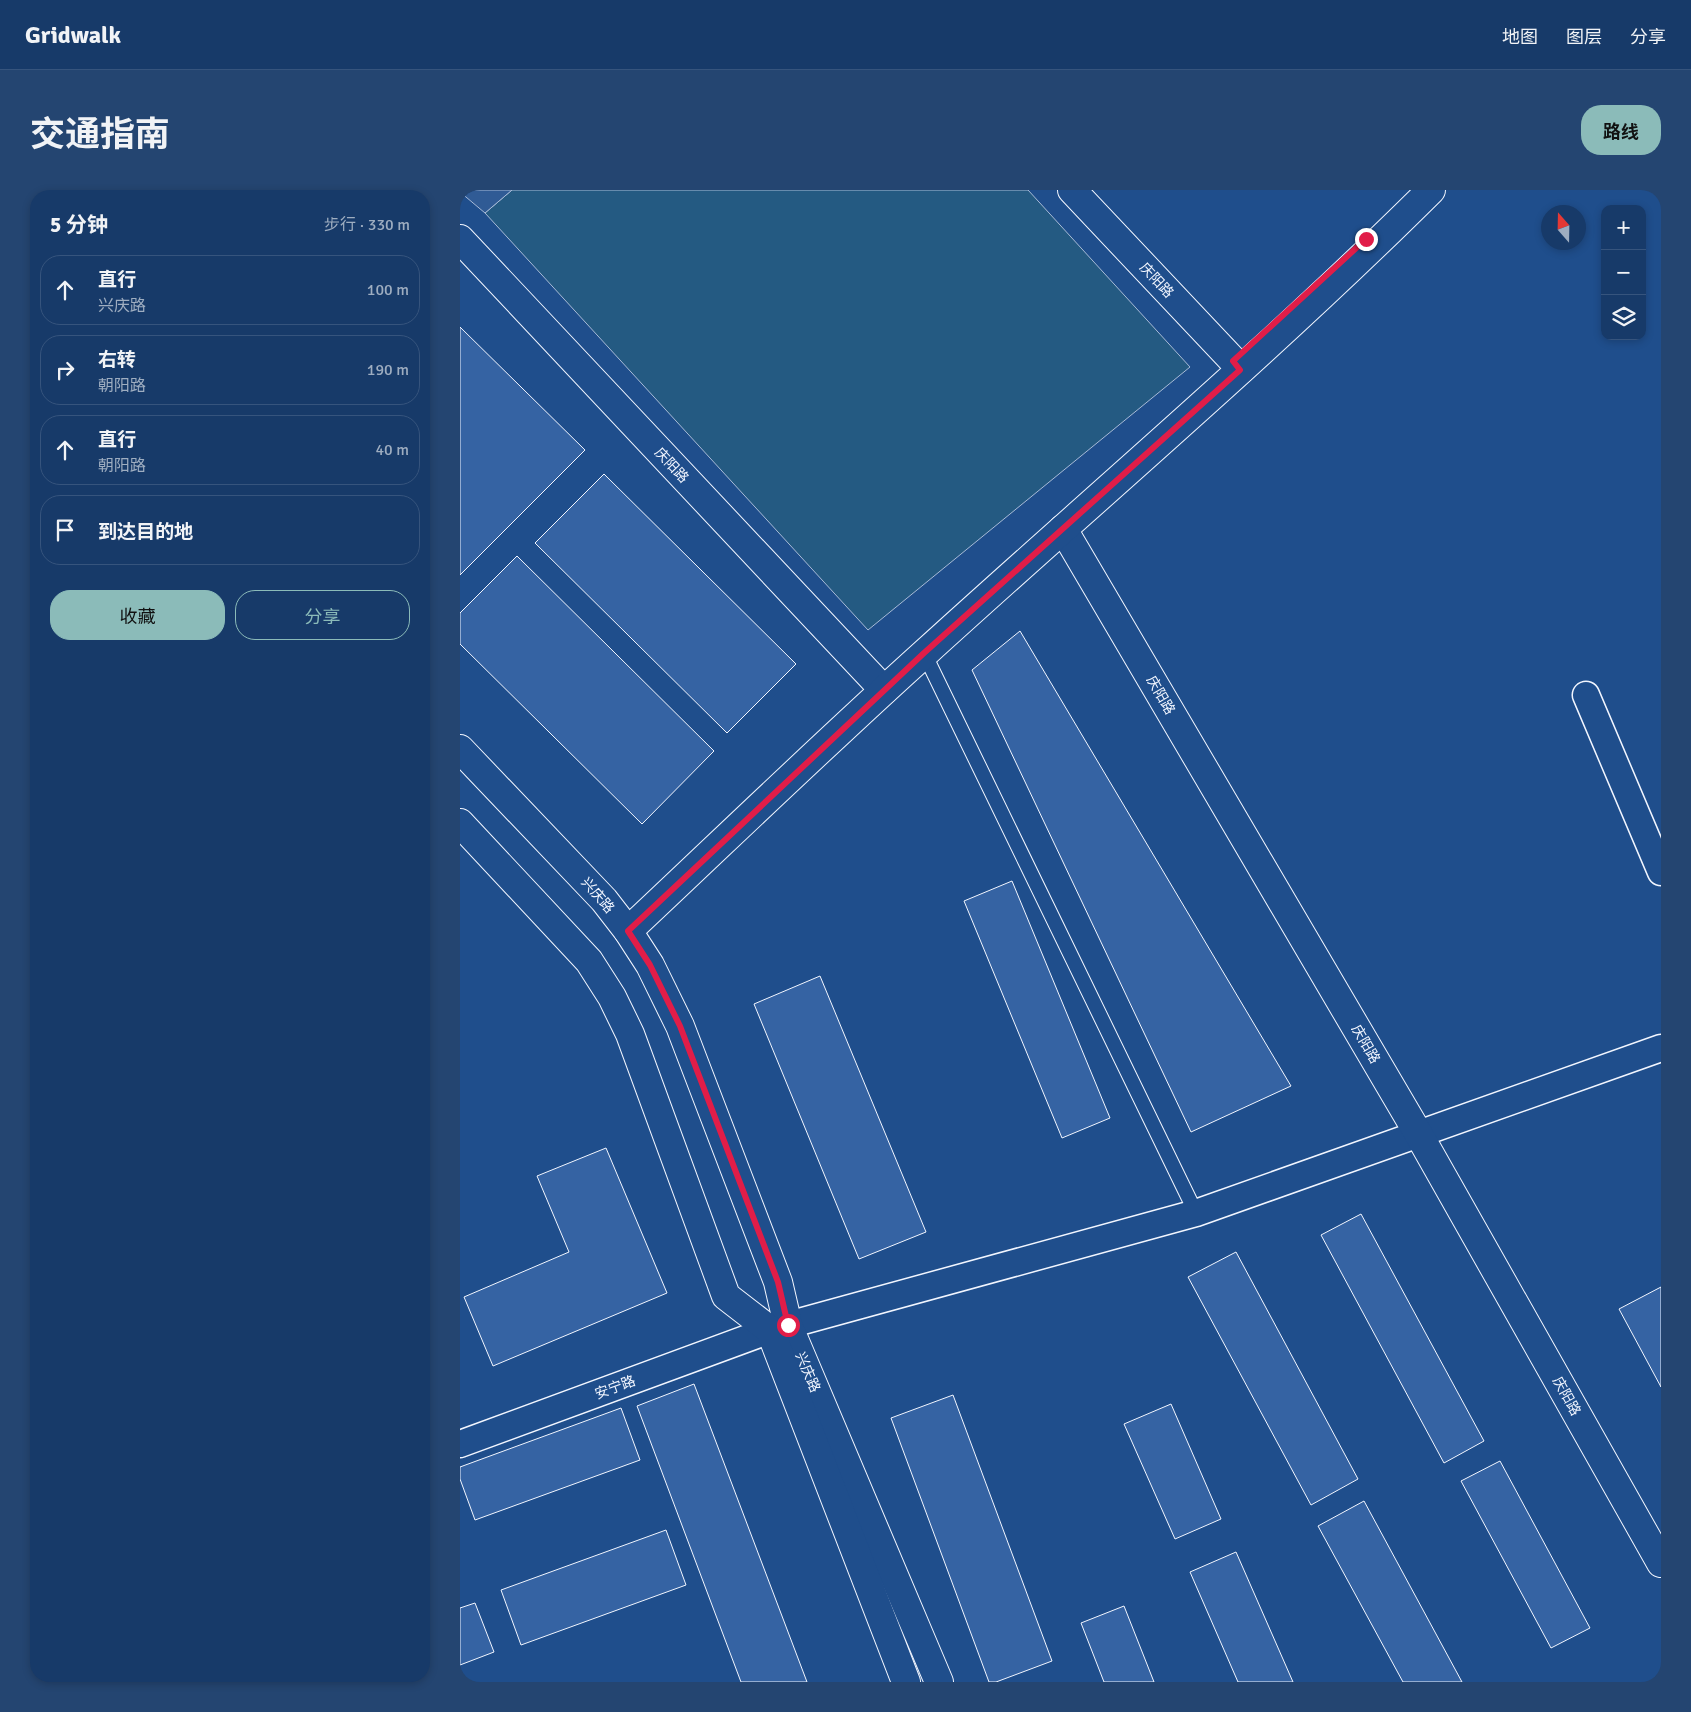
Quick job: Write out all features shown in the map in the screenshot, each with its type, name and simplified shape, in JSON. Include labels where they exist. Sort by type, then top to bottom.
[{"type":"street","name":"庆阳路","points":[[1072,190],[1237,365]]},
{"type":"street","points":[[624,926],[880,686],[924,653],[1063,529],[1237,365],[1415,190]]},
{"type":"street","points":[[1237,365],[1373,248],[1431,190]]},
{"type":"street","name":"庆阳路","points":[[460,239],[880,686]]},
{"type":"street","name":"庆阳路","points":[[1063,529],[1418,1133],[1661,1563]]},
{"type":"street","points":[[1586,695],[1661,872]]},
{"type":"street","name":"兴庆路","points":[[460,749],[604,900],[650,965],[680,1026],[778,1282],[779,1328],[906,1682]]},
{"type":"street","name":"兴庆路","points":[[460,823],[584,955],[612,997],[630,1034],[726,1296],[779,1328],[939,1682]]},
{"type":"street","name":"安宁路","points":[[460,1444],[779,1328],[1196,1213],[1661,1048]]},
{"type":"lane","points":[[924,653],[1196,1213]]},
{"type":"shaded area","points":[[460,190],[512,190],[485,213]]},
{"type":"shaded area","points":[[512,190],[1028,190],[1190,367],[868,630],[485,213]]},
{"type":"building","points":[[460,327],[585,450],[460,575]]},
{"type":"building","points":[[604,474],[796,664],[727,733],[535,543]]},
{"type":"building","points":[[517,556],[714,751],[642,824],[460,644],[460,613]]},
{"type":"building","points":[[1020,631],[1291,1086],[1191,1132],[972,670]]},
{"type":"building","points":[[1012,881],[1110,1118],[1062,1138],[964,901]]},
{"type":"building","points":[[820,976],[926,1232],[859,1259],[754,1004]]},
{"type":"building","points":[[606,1148],[667,1293],[493,1366],[464,1297],[569,1252],[537,1176]]},
{"type":"building","points":[[1361,1214],[1484,1441],[1444,1463],[1321,1235]]},
{"type":"building","points":[[1236,1252],[1358,1479],[1311,1505],[1188,1277]]},
{"type":"building","points":[[1661,1287],[1661,1387],[1619,1309]]},
{"type":"building","points":[[694,1384],[807,1682],[741,1682],[637,1406]]},
{"type":"building","points":[[953,1395],[1052,1661],[996,1682],[989,1682],[891,1418]]},
{"type":"building","points":[[1171,1404],[1221,1519],[1175,1539],[1124,1424]]},
{"type":"building","points":[[621,1408],[640,1460],[475,1520],[460,1479],[460,1467]]},
{"type":"building","points":[[1500,1461],[1590,1628],[1551,1648],[1461,1481]]},
{"type":"building","points":[[1364,1501],[1462,1682],[1403,1682],[1318,1526]]},
{"type":"building","points":[[666,1530],[686,1585],[521,1645],[501,1590]]},
{"type":"building","points":[[1236,1552],[1293,1682],[1238,1682],[1190,1572]]},
{"type":"building","points":[[475,1603],[494,1652],[460,1665],[460,1608]]},
{"type":"building","points":[[1124,1606],[1154,1682],[1104,1682],[1081,1623]]},
{"type":"route","points":[[788,1325],[778,1282],[680,1026],[650,965],[628,931],[924,653],[1240,370],[1233,361],[1366,239]]}]
